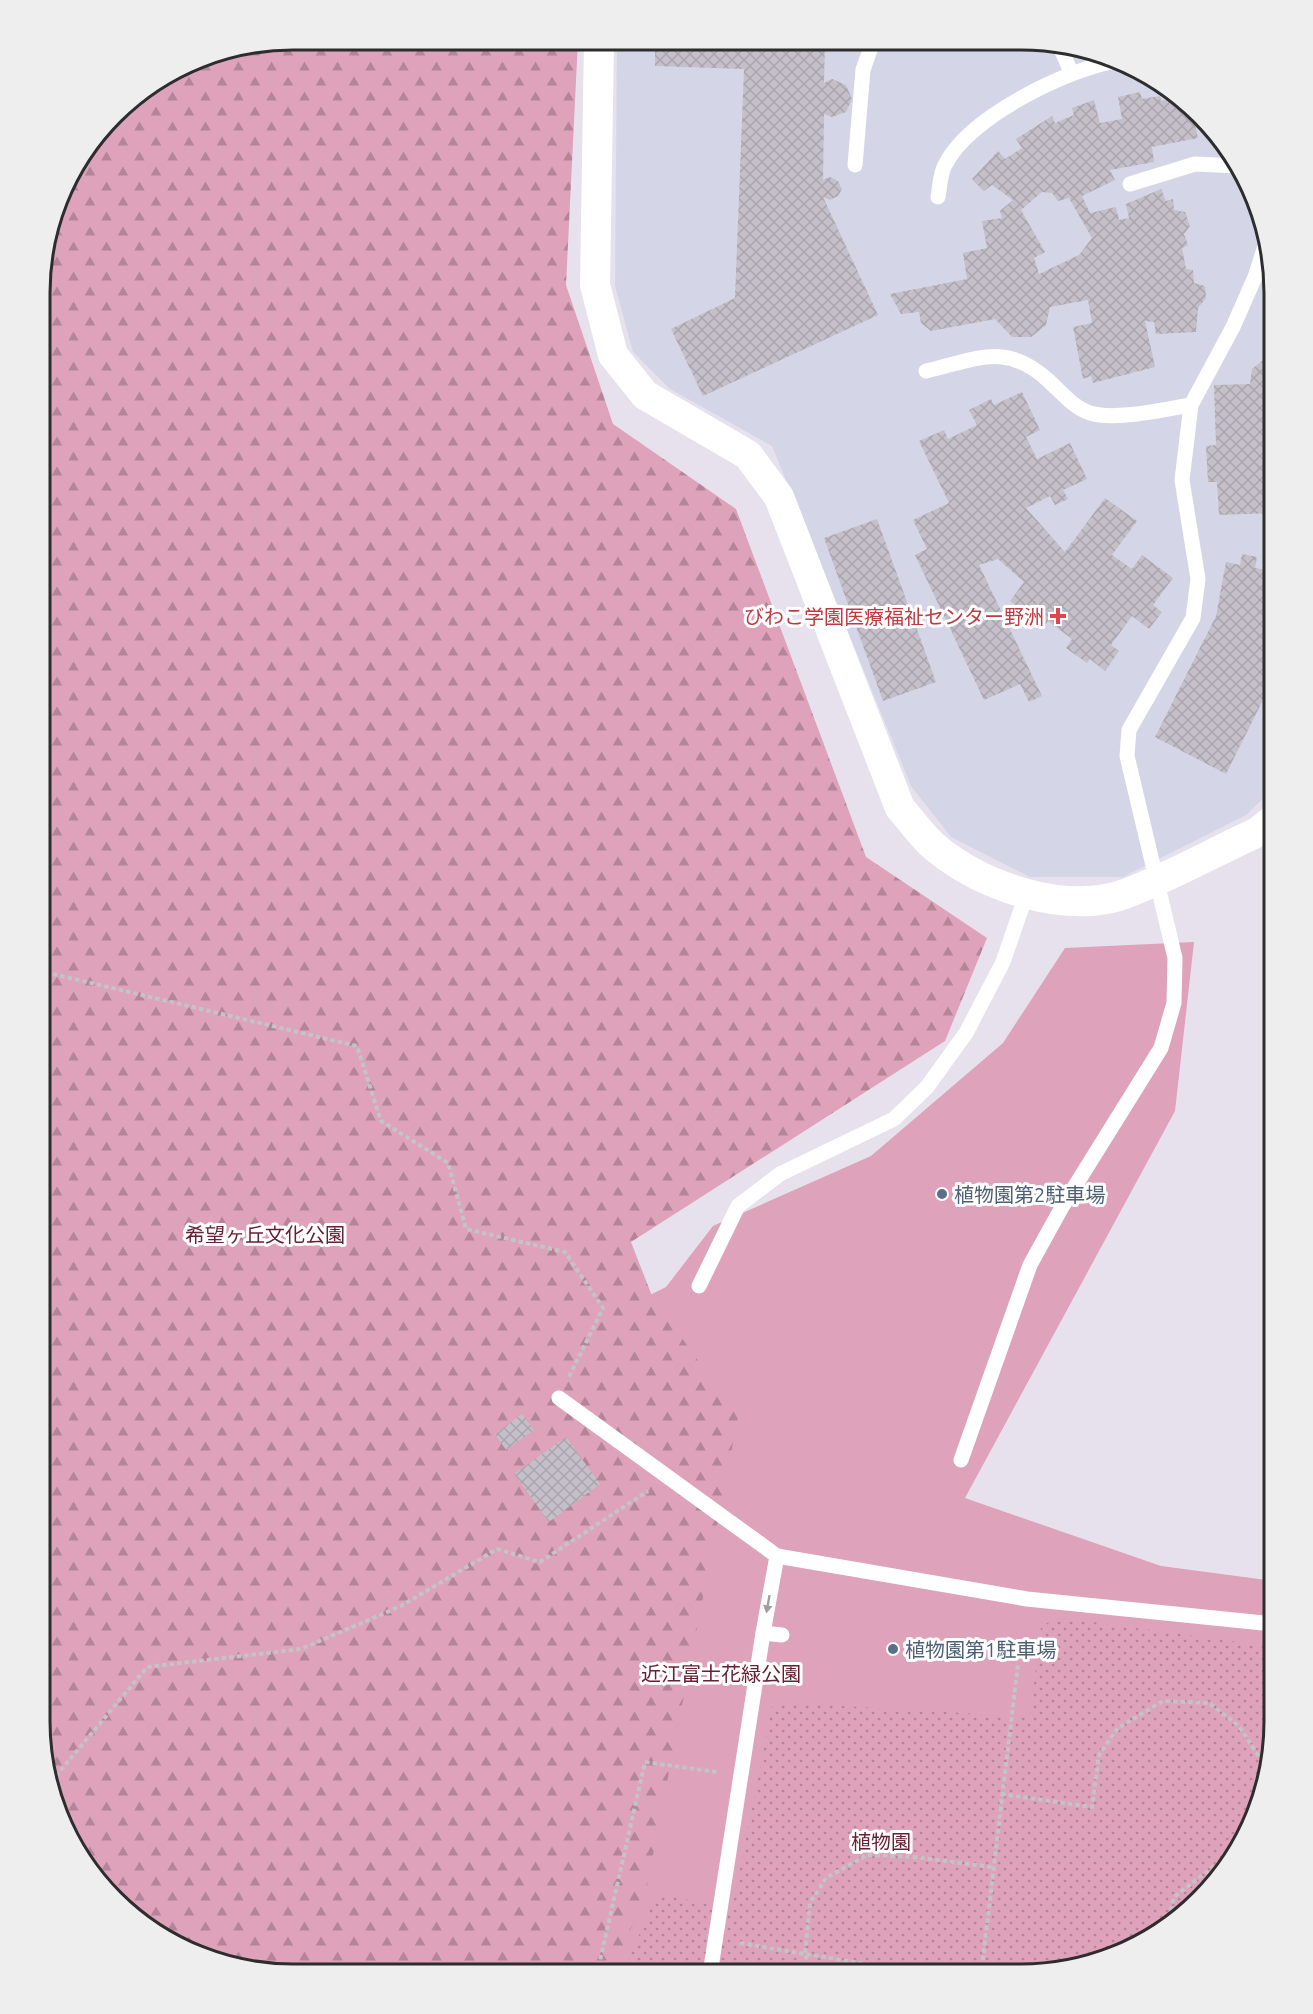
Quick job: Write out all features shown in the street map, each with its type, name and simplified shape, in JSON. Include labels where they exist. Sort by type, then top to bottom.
[{"type":"street","points":[[599,50],[595,285],[613,354],[645,395],[748,455],[779,497],[900,808],[936,848],[986,879],[1026,895],[1077,902],[1123,894],[1258,832],[1264,827]]},
{"type":"lane","points":[[855,165],[863,70],[870,50]]},
{"type":"lane","points":[[1063,53],[1071,72]]},
{"type":"lane","points":[[938,197],[944,166],[964,137],[1014,102],[1071,72],[1104,64]]},
{"type":"lane","points":[[1130,184],[1195,164],[1228,166]]},
{"type":"lane","points":[[961,1460],[1030,1266],[1062,1207],[1161,1048],[1174,1003],[1174,958],[1128,756],[1130,730],[1193,618],[1198,579],[1182,480],[1191,405],[1233,327],[1256,277],[1261,260]]},
{"type":"lane","points":[[926,371],[983,357],[1010,356],[1036,369],[1071,402],[1090,413],[1120,414],[1191,405]]},
{"type":"lane","points":[[699,1286],[738,1206],[780,1174],[894,1119],[927,1088],[966,1033],[1004,962],[1026,895]]},
{"type":"lane","points":[[559,1398],[777,1556],[1027,1599],[1264,1623]]},
{"type":"lane","points":[[712,1965],[777,1556]]},
{"type":"lane","points":[[763,1633],[782,1635]]},
{"type":"path","points":[[50,973],[357,1046],[381,1121],[448,1164],[466,1229],[565,1252],[603,1308],[559,1398]]},
{"type":"path","points":[[56,1776],[147,1667],[301,1650],[401,1606],[498,1549],[540,1562],[668,1477]]},
{"type":"path","points":[[982,1965],[1018,1664]]},
{"type":"path","points":[[1001,1794],[1092,1807],[1100,1755],[1118,1728],[1163,1701],[1209,1703],[1239,1726],[1260,1759]]},
{"type":"path","points":[[599,1965],[645,1762],[742,1775]]},
{"type":"path","points":[[809,1965],[805,1954],[810,1904],[826,1878],[867,1855],[914,1857],[992,1867]]},
{"type":"path","points":[[1170,1913],[1174,1897],[1220,1861]]},
{"type":"path","points":[[716,1939],[871,1965]]},
{"type":"shaded area","name":"びわこ学園医療福祉センター野洲","points":[[617,50],[1037,50],[1068,54],[1099,62],[1142,82],[1169,100],[1203,132],[1223,157],[1245,199],[1259,245],[1264,292],[1264,798],[1246,815],[1123,877],[1030,877],[951,837],[911,786],[772,446],[670,389],[633,352],[615,286]]},
{"type":"green space","name":"希望ヶ丘文化公園","points":[[276,50],[578,50],[566,285],[613,424],[736,509],[866,857],[987,938],[945,1041],[631,1242],[652,1296],[738,1417],[645,1896],[615,1965],[292,1965],[245,1960],[199,1946],[157,1924],[110,1882],[90,1857],[68,1815],[54,1769],[50,1738],[50,276],[54,245],[68,199],[90,157],[110,132],[157,90],[199,68],[245,54]]},
{"type":"green space","name":"近江富士花緑公園","points":[[1194,942],[1175,1111],[965,1498],[1161,1566],[1264,1580],[1264,1722],[1259,1769],[1245,1815],[1223,1857],[1181,1904],[1156,1924],[1099,1952],[1068,1960],[1037,1964],[366,1965],[468,1386],[666,1287],[713,1226],[871,1156],[1003,1043],[1065,948]]},
{"type":"green space","name":"植物園","points":[[1057,1617],[1264,1646],[1263,1738],[1259,1769],[1251,1800],[1223,1857],[1203,1882],[1169,1914],[1142,1932],[1099,1952],[1068,1960],[1037,1964],[626,1965],[657,1894],[732,1908],[773,1702],[1030,1717],[1041,1627]]},
{"type":"building","points":[[655,50],[825,50],[824,83],[832,79],[846,85],[852,99],[846,112],[832,117],[824,114],[823,180],[830,177],[838,181],[842,189],[838,196],[830,200],[823,197],[878,315],[703,396],[671,329],[735,298],[744,69],[655,66]]},
{"type":"building","points":[[1140,92],[1142,99],[1160,96],[1161,101],[1168,100],[1195,124],[1198,138],[1152,147],[1154,162],[1110,170],[1115,180],[1082,196],[1090,213],[1116,207],[1119,220],[1129,218],[1126,204],[1161,189],[1166,201],[1173,199],[1174,210],[1185,212],[1190,226],[1184,234],[1188,245],[1182,248],[1186,269],[1193,270],[1194,283],[1205,286],[1206,298],[1198,308],[1196,332],[1156,334],[1154,322],[1145,321],[1155,367],[1093,383],[1091,376],[1083,379],[1073,327],[1092,323],[1088,300],[1050,307],[1046,325],[1031,337],[1012,337],[995,319],[931,331],[921,323],[919,312],[901,314],[890,294],[967,279],[963,253],[987,248],[982,221],[1002,218],[1000,211],[1013,200],[992,185],[984,191],[972,179],[998,151],[1005,159],[1022,148],[1016,139],[1052,116],[1055,123],[1074,115],[1072,108],[1094,100],[1100,123],[1122,119],[1118,97]],"holes":[[[1042,192],[1052,193],[1058,201],[1069,198],[1092,238],[1079,255],[1039,274],[1034,258],[1045,252],[1021,210]]]},
{"type":"building","points":[[1264,360],[1264,513],[1219,515],[1217,482],[1208,482],[1206,446],[1216,445],[1214,385],[1250,384],[1252,369]]},
{"type":"building","points":[[1022,392],[1040,430],[1026,437],[1037,459],[1070,443],[1087,479],[1063,490],[1068,499],[1055,505],[1050,496],[1026,508],[1065,552],[1105,498],[1137,521],[1112,555],[1132,569],[1142,555],[1173,578],[1153,605],[1162,612],[1149,629],[1132,616],[1111,645],[1119,651],[1105,671],[1090,659],[1087,663],[1066,648],[1072,639],[1048,621],[1045,626],[1010,601],[1024,582],[998,559],[979,565],[1042,696],[1029,702],[1020,684],[984,700],[915,555],[927,549],[913,520],[949,503],[919,441],[944,430],[948,439],[977,425],[969,410],[991,399],[994,405]]},
{"type":"building","points":[[877,519],[936,682],[883,701],[824,538]]},
{"type":"building","points":[[1242,554],[1257,557],[1255,568],[1264,569],[1264,698],[1226,774],[1155,737],[1216,616],[1226,562],[1240,565]]},
{"type":"building","points":[[522,1414],[534,1430],[506,1450],[495,1434]]},
{"type":"building","points":[[566,1437],[600,1484],[549,1522],[514,1474]]},
{"type":"place","name":"びわこ学園医療福祉センター野洲","points":[[1058,616]]},
{"type":"place","name":"植物園第2駐車場","points":[[942,1194]]},
{"type":"place","name":"植物園第1駐車場","points":[[893,1649]]}]
